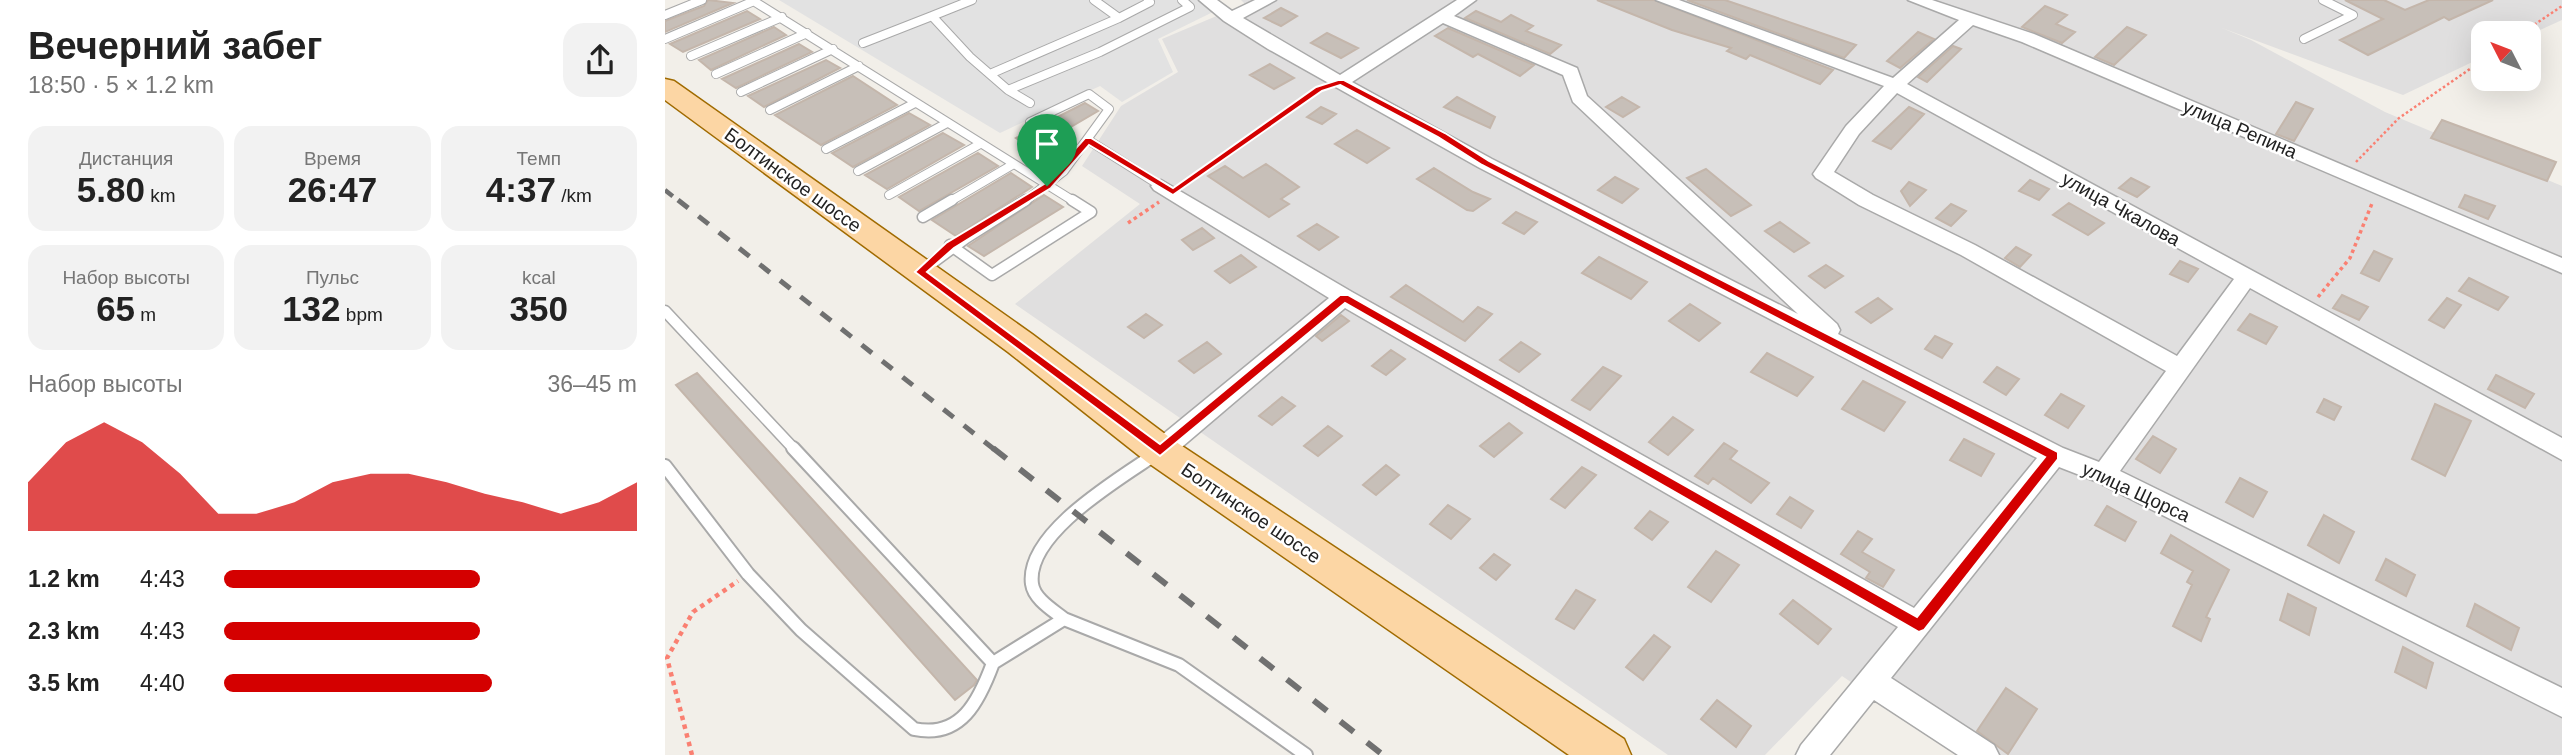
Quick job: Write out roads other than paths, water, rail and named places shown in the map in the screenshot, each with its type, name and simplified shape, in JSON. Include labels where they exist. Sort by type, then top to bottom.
[{"type":"main road","name":"Болтинское шоссе","points":[[665,87],[1160,451],[1608,755]]},
{"type":"street","name":"улица Щорса","points":[[1207,0],[1276,49],[1441,135],[1485,163],[2054,456],[2103,474],[2562,703]]},
{"type":"street","points":[[1230,18],[1268,0]]},
{"type":"street","points":[[1341,82],[1468,0]]},
{"type":"street","name":"улица Чкалова","points":[[1664,0],[1896,85],[2562,450]]},
{"type":"street","name":"улица Репина","points":[[1916,0],[2028,38],[2562,266]]},
{"type":"street","points":[[1442,17],[1571,72],[1579,98],[1849,349]]},
{"type":"street","points":[[1971,18],[1896,85],[1839,145],[1823,174],[2180,368]]},
{"type":"street","points":[[1167,189],[1344,298],[1919,625]]},
{"type":"street","points":[[2103,474],[2246,278]]},
{"type":"street","points":[[1160,451],[1344,298]]},
{"type":"street","points":[[1811,755],[2054,456]]},
{"type":"street","points":[[1870,681],[1984,755]]},
{"type":"lane","points":[[665,15],[702,0]]},
{"type":"lane","points":[[863,43],[972,0]]},
{"type":"lane","points":[[1094,0],[1119,18]]},
{"type":"lane","points":[[1008,90],[1100,52],[1190,6],[1182,0]]},
{"type":"lane","points":[[2304,38],[2353,15],[2323,0]]},
{"type":"lane","points":[[665,39],[753,1],[1091,212],[992,275],[950,245]]},
{"type":"lane","points":[[990,74],[1119,18],[1151,1]]},
{"type":"lane","points":[[932,16],[1008,90],[1030,103]]},
{"type":"lane","points":[[691,56],[782,17]]},
{"type":"lane","points":[[716,74],[807,33]]},
{"type":"lane","points":[[741,92],[833,49]]},
{"type":"lane","points":[[770,110],[859,66]]},
{"type":"lane","points":[[920,272],[950,245],[1047,186],[1088,140],[1109,108],[1089,94],[1030,122]]},
{"type":"lane","points":[[826,149],[915,103]]},
{"type":"lane","points":[[858,171],[947,123]]},
{"type":"lane","points":[[1088,140],[1167,189]]},
{"type":"lane","points":[[889,195],[980,144]]},
{"type":"lane","points":[[923,217],[1012,165]]},
{"type":"lane","points":[[665,311],[993,663]]},
{"type":"lane","points":[[1160,451],[1076,513],[1037,553],[1032,568],[1032,585],[1041,600],[1065,619],[1179,665],[1306,755]]},
{"type":"lane","points":[[665,466],[748,574],[801,630],[920,731],[941,732],[954,725],[977,698],[993,663],[1065,619]]},
{"type":"railway","points":[[665,190],[680,202]]},
{"type":"railway","points":[[678,200],[995,450]]},
{"type":"railway","points":[[993,448],[1383,755]]}]
